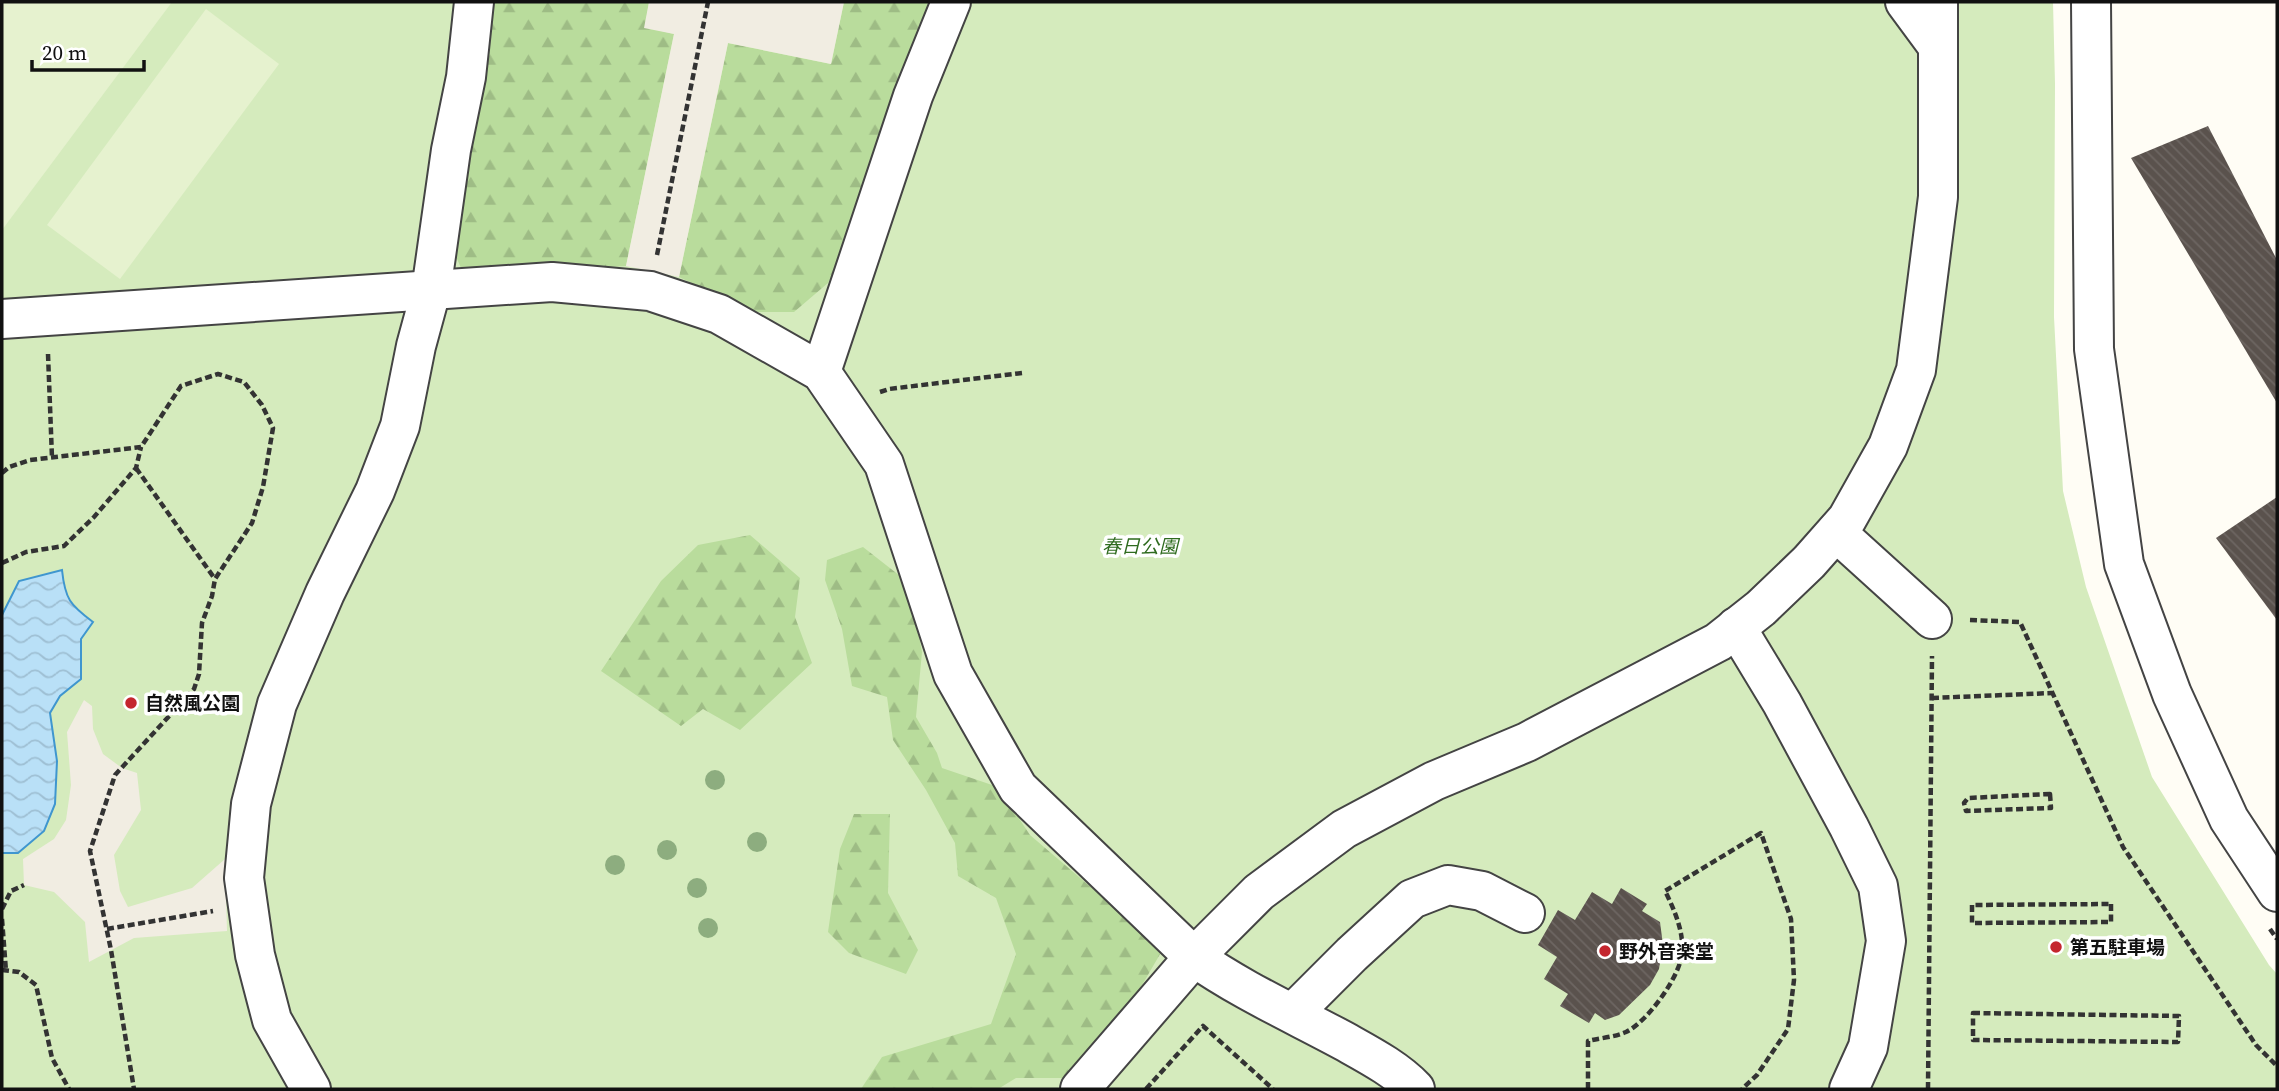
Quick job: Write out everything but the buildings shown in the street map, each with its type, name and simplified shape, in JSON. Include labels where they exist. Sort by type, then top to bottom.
[{"type":"street","points":[[311,1089],[272,1020],[255,955],[244,878],[251,804],[277,704],[325,593],[375,491],[400,426],[416,346],[431,291],[451,150],[466,77],[474,2]]},
{"type":"street","points":[[821,372],[913,96],[951,2]]},
{"type":"street","points":[[1905,2],[1936,44]]},
{"type":"street","points":[[1080,1089],[1194,957],[1259,892],[1344,829],[1434,781],[1539,736],[1718,642],[1761,608],[1809,562],[1847,519],[1888,446],[1916,370],[1938,197],[1938,2]]},
{"type":"street","points":[[2091,2],[2094,349],[2124,564],[2172,694],[2229,819],[2277,892]]},
{"type":"street","points":[[2,319],[552,282],[650,291],[719,314],[821,372],[884,464],[954,674],[1018,788],[1194,957],[1225,979],[1378,1060],[1415,1089]]},
{"type":"street","points":[[1836,532],[1932,619]]},
{"type":"street","points":[[1736,627],[1782,703],[1878,886],[1886,941],[1868,1047],[1849,1089]]},
{"type":"street","points":[[1293,1013],[1412,899],[1448,885],[1482,891],[1525,913]]},
{"type":"path","points":[[650,291],[708,2]]},
{"type":"path","points":[[47,316],[52,458]]},
{"type":"path","points":[[843,404],[889,389],[1022,373]]},
{"type":"path","points":[[2,564],[26,552],[64,546],[94,517],[136,468],[141,447],[181,386],[218,374],[244,382],[261,405],[273,428],[263,486],[252,523],[215,579],[202,623],[199,674],[194,689],[115,775],[90,851],[107,929],[134,1089]]},
{"type":"path","points":[[2,473],[9,467],[30,460],[141,447]]},
{"type":"path","points":[[136,468],[215,579]]},
{"type":"path","points":[[1928,1089],[1932,619],[2020,622],[2123,847],[2256,1045],[2277,1066]]},
{"type":"path","points":[[1932,698],[2052,693]]},
{"type":"path","points":[[2050,794],[2051,808],[1966,811],[1964,803],[1968,797],[2050,794]]},
{"type":"path","points":[[1588,1089],[1588,1041],[1626,1032],[1654,1009],[1681,958],[1681,930],[1676,912],[1665,891],[1761,833],[1791,919],[1794,980],[1788,1029],[1757,1075],[1742,1089]]},
{"type":"path","points":[[2,909],[11,891],[24,885]]},
{"type":"path","points":[[2111,904],[2111,922],[1972,923],[1972,916],[1972,905],[2111,904]]},
{"type":"path","points":[[107,929],[248,906]]},
{"type":"path","points":[[2,919],[4,970],[19,972],[36,985],[52,1058],[69,1089]]},
{"type":"path","points":[[1973,1013],[2179,1016],[2178,1042],[1973,1040],[1973,1013]]},
{"type":"path","points":[[1146,1089],[1203,1026],[1273,1089]]},
{"type":"green space","name":"春日公園","points":[[2,2],[2053,2],[2054,317],[2063,491],[2086,587],[2152,777],[2277,974],[2277,1089],[2,1089]]},
{"type":"green space","points":[[2,2],[172,2],[2,230]]},
{"type":"green space","points":[[490,2],[649,2],[645,27],[674,34],[626,266],[465,277],[454,252],[461,225]]},
{"type":"green space","points":[[844,2],[938,2],[857,228],[828,283],[794,312],[752,312],[679,277],[728,43],[831,64]]},
{"type":"green space","points":[[206,9],[279,64],[120,279],[47,225]]},
{"type":"green space","points":[[750,535],[800,578],[795,617],[812,663],[740,730],[703,709],[681,726],[601,671],[661,581],[698,545]]},
{"type":"green space","points":[[863,547],[909,583],[922,652],[916,717],[937,753],[942,768],[998,787],[1030,835],[1163,949],[1127,1011],[1074,1078],[1016,1078],[998,1089],[861,1089],[882,1057],[991,1024],[1016,954],[996,898],[958,876],[955,843],[926,790],[893,740],[887,697],[852,686],[842,629],[825,580],[827,560]]},
{"type":"green space","points":[[854,814],[890,814],[888,893],[918,950],[906,974],[849,953],[828,932],[840,849]]},
{"type":"shaded area","points":[[649,2],[844,2],[831,64],[728,43],[679,277],[626,266],[674,34],[644,28]]},
{"type":"shaded area","points":[[84,700],[92,706],[93,729],[103,754],[122,768],[137,773],[141,810],[114,855],[120,891],[128,907],[192,888],[225,859],[227,931],[134,938],[89,962],[85,922],[54,892],[24,885],[23,859],[54,839],[66,820],[71,785],[67,732]]},
{"type":"water","points":[[62,570],[67,595],[79,611],[93,622],[81,639],[81,679],[60,696],[50,713],[57,761],[55,804],[44,831],[18,853],[2,853],[2,615],[19,581]]},
{"type":"place","name":"自然風公園","points":[[131,703]]},
{"type":"place","name":"第五駐車場","points":[[2056,947]]},
{"type":"place","name":"野外音楽堂","points":[[1605,951]]}]
